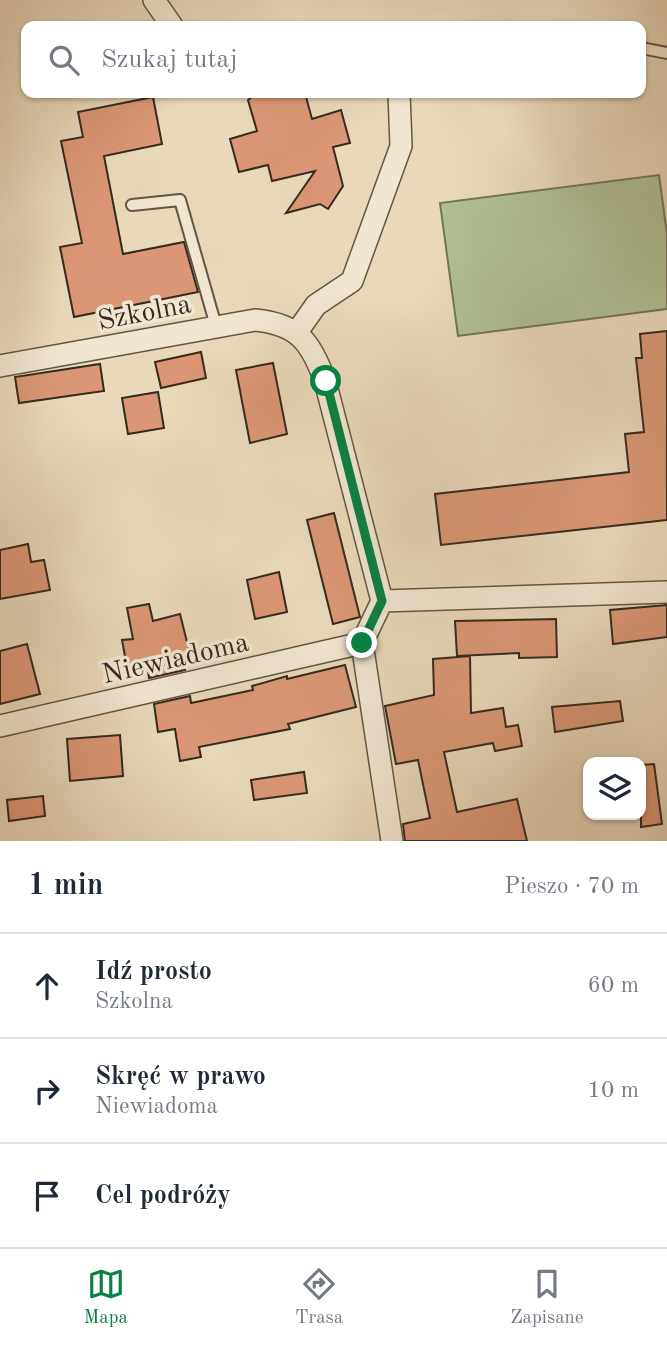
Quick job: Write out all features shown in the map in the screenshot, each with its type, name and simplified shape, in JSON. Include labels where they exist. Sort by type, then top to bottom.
[{"type":"street","points":[[154,0],[169,21]]},
{"type":"street","points":[[392,841],[362,643],[382,601],[326,381],[317,357],[297,332],[316,305],[352,281],[401,146],[399,98]]},
{"type":"street","name":"Szkolna","points":[[0,366],[256,320],[281,323],[297,332]]},
{"type":"street","points":[[382,601],[667,592]]},
{"type":"street","name":"Niewiadoma","points":[[0,726],[362,643]]},
{"type":"lane","points":[[646,49],[667,53]]},
{"type":"lane","points":[[132,205],[180,200],[216,326]]},
{"type":"green space","points":[[659,175],[667,234],[667,309],[458,336],[440,203]]},
{"type":"building","points":[[153,98],[162,144],[104,156],[123,254],[184,242],[198,292],[74,317],[60,247],[82,243],[61,141],[83,137],[78,112]]},
{"type":"building","points":[[306,98],[312,119],[341,110],[350,143],[333,147],[343,186],[328,209],[320,204],[286,213],[315,171],[272,181],[268,165],[239,172],[230,139],[257,131],[248,100]]},
{"type":"building","points":[[667,331],[667,520],[441,545],[435,494],[629,472],[625,434],[644,432],[636,358],[642,358],[640,334]]},
{"type":"building","points":[[201,352],[206,378],[161,388],[155,362]]},
{"type":"building","points":[[273,363],[287,434],[250,443],[236,370]]},
{"type":"building","points":[[100,364],[104,391],[19,403],[15,377]]},
{"type":"building","points":[[158,392],[164,428],[128,434],[122,398]]},
{"type":"building","points":[[334,513],[360,617],[333,624],[307,520]]},
{"type":"building","points":[[28,544],[31,562],[44,560],[50,590],[0,599],[0,550]]},
{"type":"building","points":[[279,572],[287,612],[255,619],[247,580]]},
{"type":"building","points":[[149,604],[153,621],[180,614],[191,658],[183,660],[185,670],[149,678],[148,670],[128,673],[122,640],[133,639],[127,608]]},
{"type":"building","points":[[667,605],[667,637],[613,644],[610,610]]},
{"type":"building","points":[[556,619],[557,657],[519,658],[519,653],[457,656],[455,621]]},
{"type":"building","points":[[27,644],[40,694],[0,704],[0,651]]},
{"type":"building","points":[[470,656],[471,713],[503,708],[506,727],[518,725],[522,746],[495,751],[493,743],[444,752],[457,812],[517,799],[527,841],[405,841],[403,824],[430,818],[418,760],[396,764],[385,706],[434,695],[433,659]]},
{"type":"building","points":[[345,665],[356,707],[288,724],[290,729],[199,747],[201,757],[180,761],[175,729],[158,732],[154,704],[190,696],[191,703],[253,690],[252,686],[287,676],[287,679]]},
{"type":"building","points":[[620,701],[623,721],[555,732],[552,707]]},
{"type":"building","points":[[120,735],[123,776],[70,781],[67,739]]},
{"type":"building","points":[[654,764],[662,824],[641,827],[641,820],[646,820],[646,765]]},
{"type":"building","points":[[304,772],[307,793],[254,800],[251,780]]},
{"type":"building","points":[[43,796],[45,816],[9,821],[7,800]]},
{"type":"route","points":[[326,381],[356,509],[382,601],[362,643]]}]
